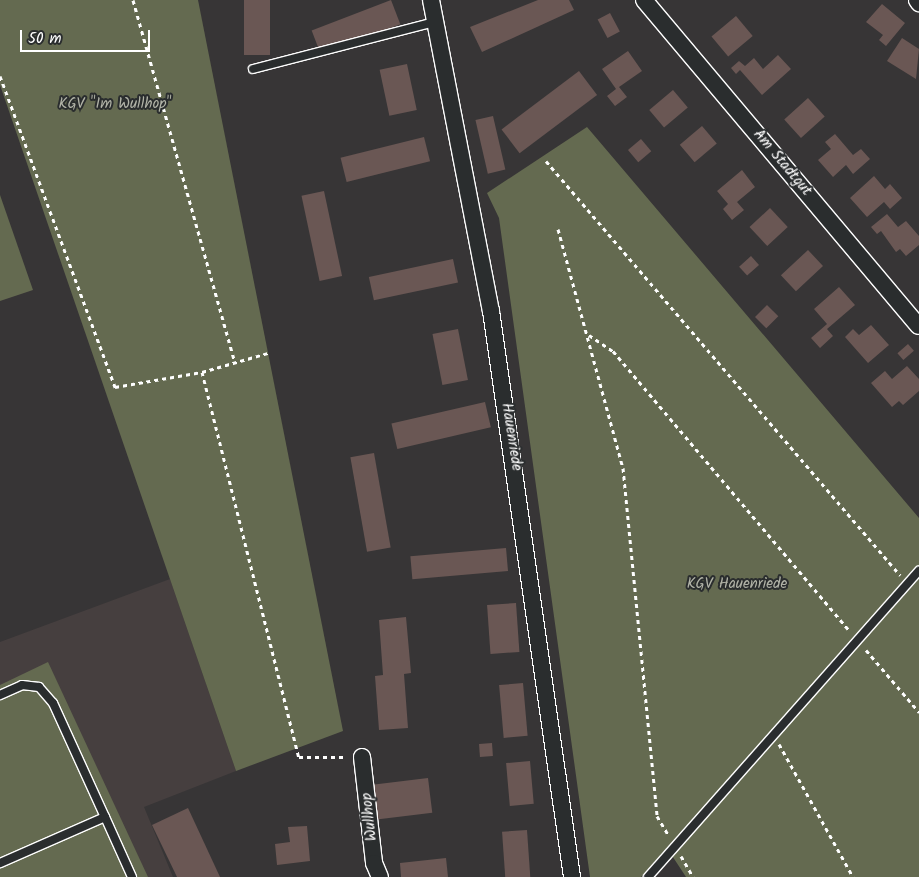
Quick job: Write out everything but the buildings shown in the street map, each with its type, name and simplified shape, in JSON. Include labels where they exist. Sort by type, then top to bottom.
[{"type":"street","name":"Hauenriede","points":[[431,0],[494,330],[572,877]]},
{"type":"street","name":"Am Stadtgut","points":[[644,0],[919,326]]},
{"type":"street","name":"Wullhop","points":[[362,757],[374,863],[380,877]]},
{"type":"lane","points":[[253,69],[436,22]]},
{"type":"lane","points":[[648,877],[919,571]]},
{"type":"lane","points":[[0,695],[22,685],[39,687],[53,703],[132,877]]},
{"type":"lane","points":[[0,863],[105,817]]},
{"type":"path","points":[[133,0],[235,362]]},
{"type":"path","points":[[0,76],[115,387],[202,372],[268,353]]},
{"type":"path","points":[[546,161],[907,584]]},
{"type":"path","points":[[558,229],[623,468],[657,816],[693,877]]},
{"type":"path","points":[[588,335],[613,351],[919,712]]},
{"type":"path","points":[[202,372],[299,757],[362,757]]},
{"type":"path","points":[[773,734],[853,877]]},
{"type":"shaded area","points":[[170,579],[236,771],[144,807],[173,877],[0,877],[0,642]]},
{"type":"green space","name":"KGV \"Im Wullhop\"","points":[[0,0],[198,0],[343,731],[236,771],[0,85]]},
{"type":"green space","name":"KGV Hauenriede","points":[[587,127],[919,518],[919,877],[686,877],[667,848],[641,877],[590,877],[499,218],[487,193]]},
{"type":"green space","points":[[0,195],[33,290],[0,301]]},
{"type":"green space","points":[[48,662],[148,877],[0,877],[0,685]]}]
